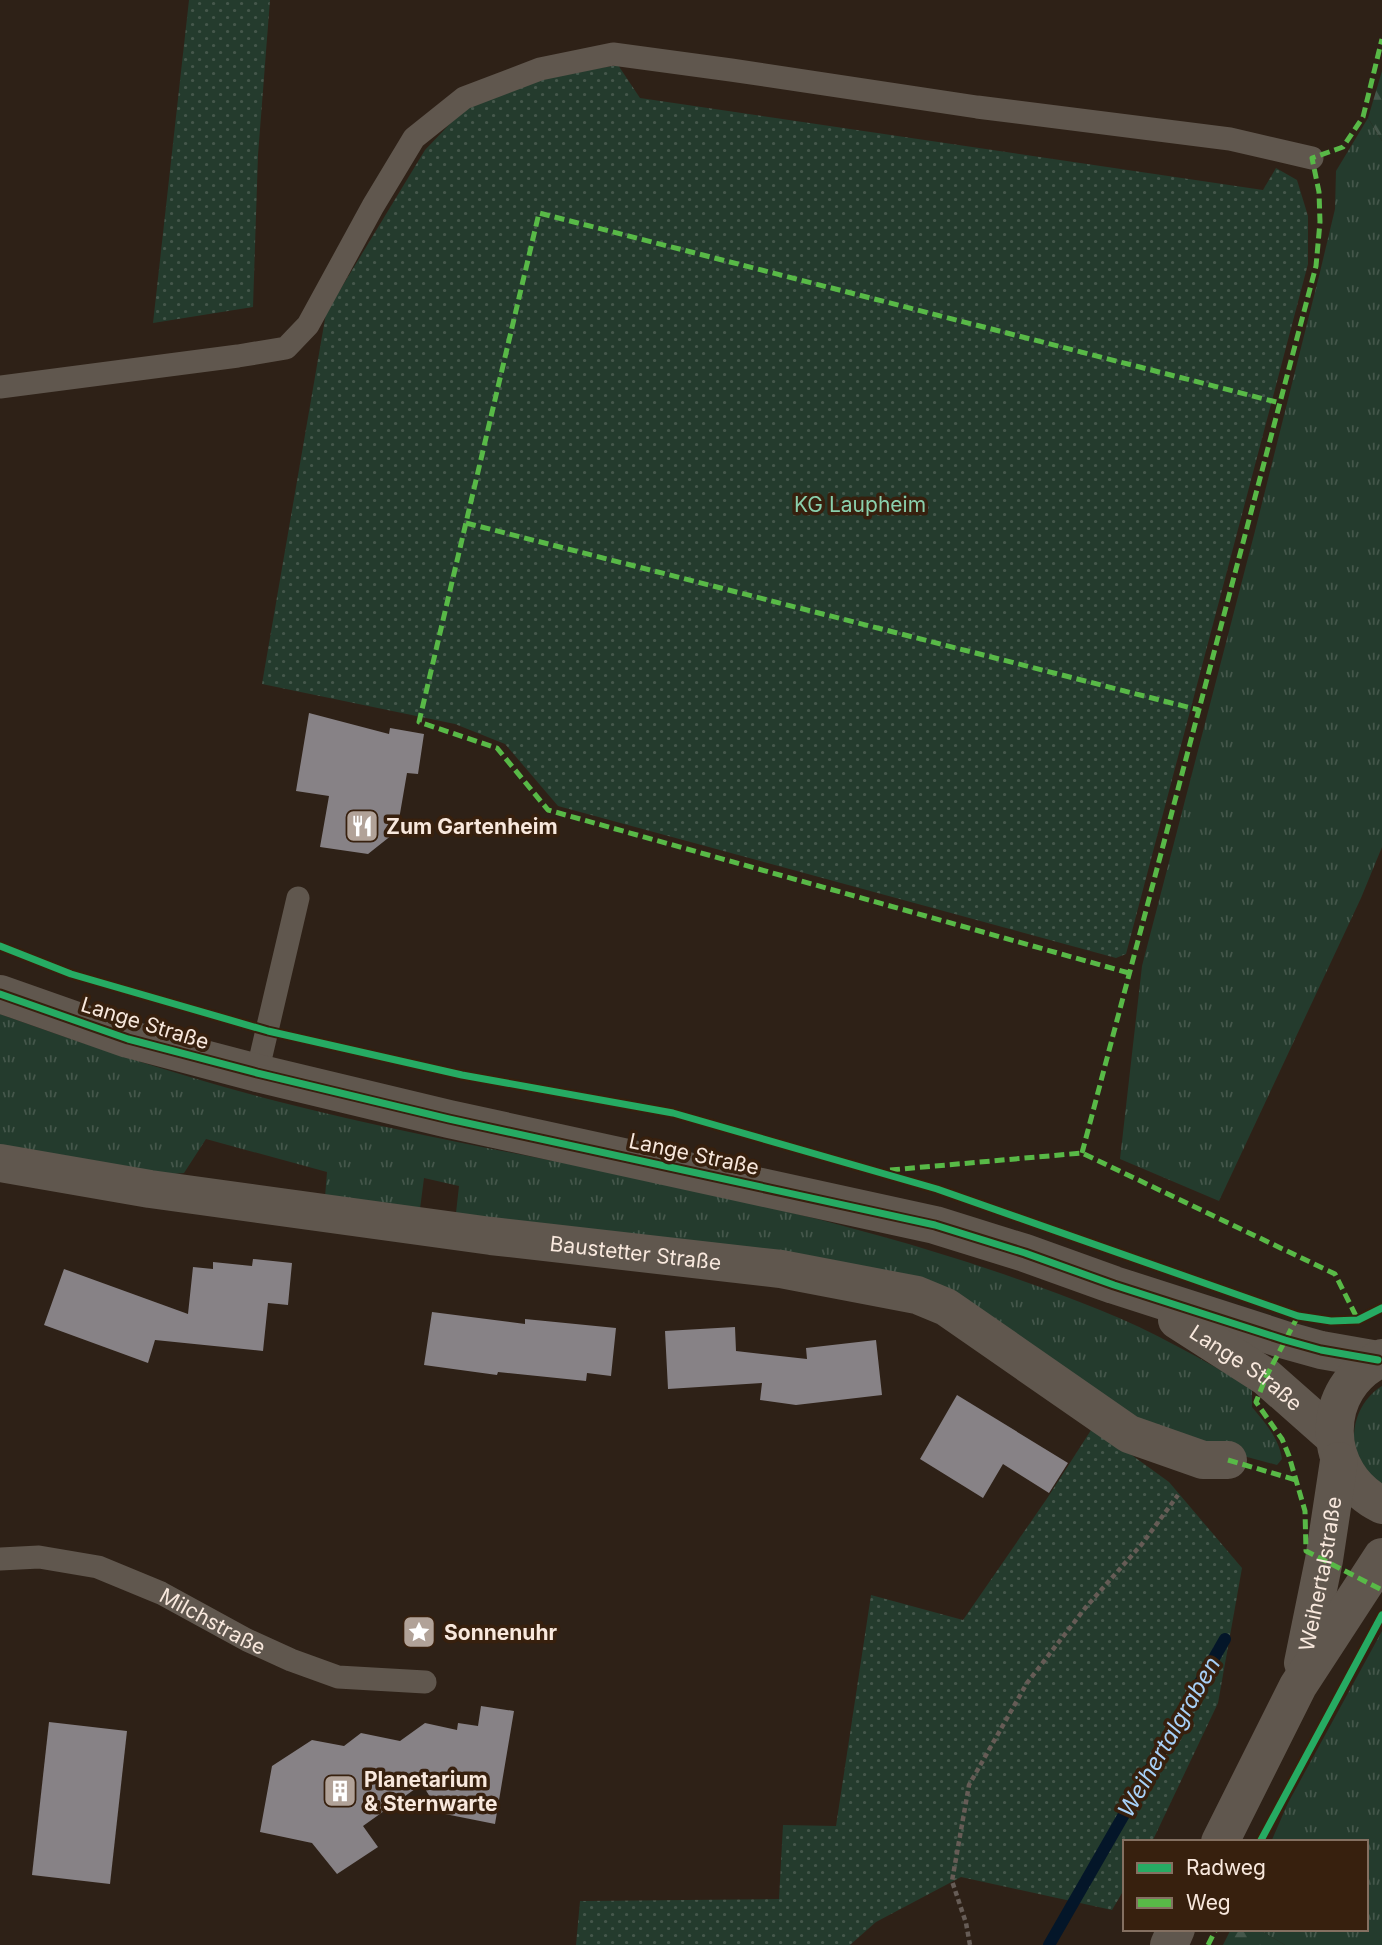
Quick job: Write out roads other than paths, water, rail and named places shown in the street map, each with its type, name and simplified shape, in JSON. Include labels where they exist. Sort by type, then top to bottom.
[{"type":"street","name":"Lange Straße","points":[[0,994],[128,1039],[257,1073],[449,1119],[935,1225],[1321,1350],[1380,1359]]},
{"type":"street","name":"Baustetter Straße","points":[[0,1163],[150,1189],[477,1234],[781,1269],[917,1295],[946,1307],[1129,1433],[1216,1460]]},
{"type":"street","name":"Lange Straße","points":[[1114,1285],[1198,1333],[1266,1377],[1337,1449],[1351,1482],[1369,1499],[1382,1505]]},
{"type":"street","name":"Weihertalstraße","points":[[1298,1686],[1324,1560],[1337,1449],[1336,1412],[1346,1389],[1364,1370],[1380,1359]]},
{"type":"street","name":"Weihertalstraße","points":[[1221,1840],[1298,1686],[1382,1557]]},
{"type":"lane","points":[[0,387],[286,348],[308,326],[373,206],[414,138],[464,97],[540,69],[613,54],[977,107],[1230,139],[1312,158]]},
{"type":"lane","points":[[257,1073],[298,898]]},
{"type":"lane","name":"Milchstraße","points":[[0,1559],[39,1557],[98,1567],[161,1593],[290,1660],[338,1677],[425,1682]]},
{"type":"waterway","name":"Weihertalgraben","points":[[1049,1945],[1225,1639]]},
{"type":"place","name":"Zum Gartenheim","points":[[362,826]]},
{"type":"place","name":"Sonnenuhr","points":[[419,1632]]},
{"type":"place","name":"Planetarium & Sternwarte","points":[[340,1791]]},
{"type":"park label","name":"KG Laupheim","points":[[860,504]]}]
